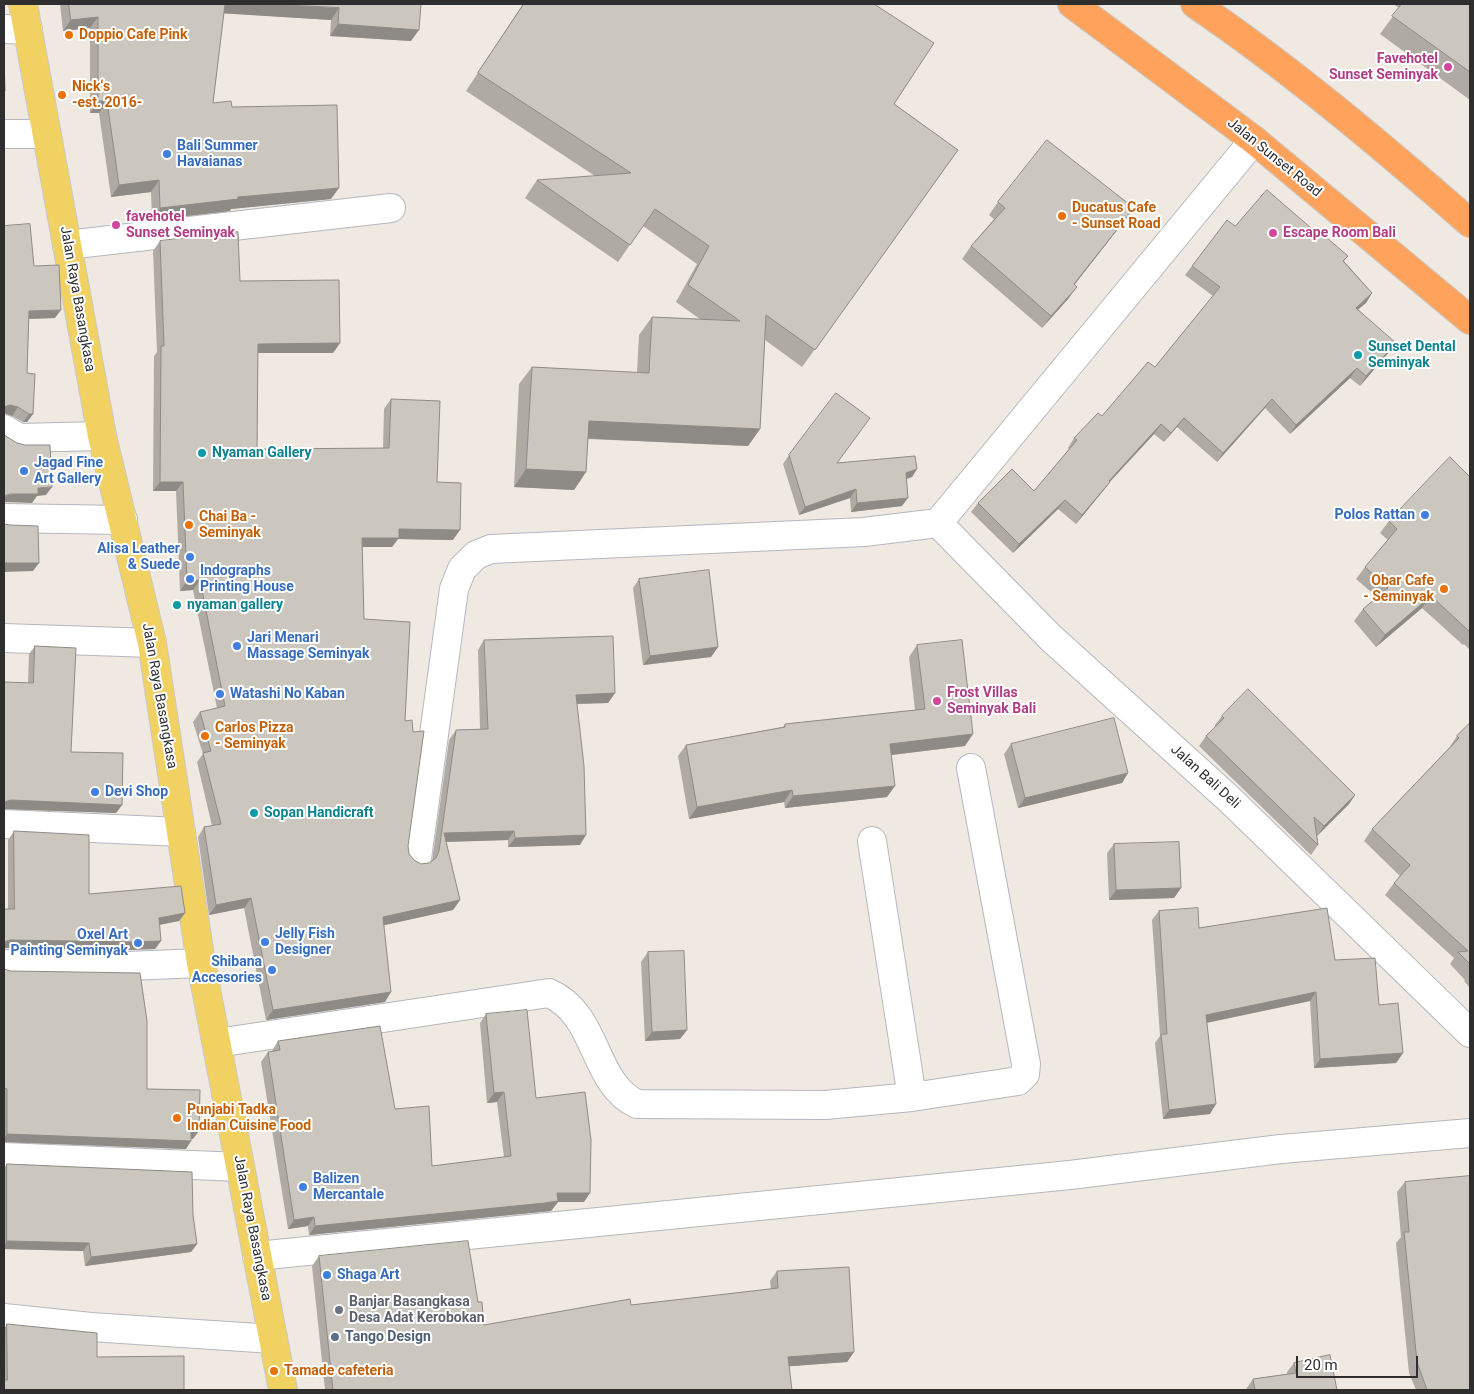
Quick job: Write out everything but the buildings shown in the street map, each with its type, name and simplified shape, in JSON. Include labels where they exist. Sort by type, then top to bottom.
[{"type":"highway","name":"Jalan Sunset Road","points":[[1072,4],[1254,140],[1470,320]]},
{"type":"highway","points":[[1195,4],[1228,26],[1376,141],[1470,223]]},
{"type":"main road","name":"Jalan Raya Basangkasa","points":[[23,4],[16,30],[46,134],[102,436],[152,643],[201,963],[218,1043],[282,1390]]},
{"type":"street","points":[[4,134],[46,134]]},
{"type":"street","points":[[417,858],[454,589],[462,569],[476,555],[491,549],[864,532],[938,523],[1254,140]]},
{"type":"street","points":[[67,245],[390,208]]},
{"type":"street","points":[[4,428],[19,438],[102,436]]},
{"type":"street","points":[[4,518],[123,520]]},
{"type":"street","name":"Jalan Bali Deli","points":[[938,523],[1051,638],[1228,798],[1470,1032]]},
{"type":"street","points":[[4,638],[152,643]]},
{"type":"street","points":[[218,1043],[549,993],[561,998],[578,1016],[614,1085],[627,1099],[637,1104],[825,1106],[912,1097],[1018,1081],[1025,1074],[1026,1064],[971,768]]},
{"type":"street","points":[[4,824],[181,832]]},
{"type":"street","points":[[872,841],[912,1097]]},
{"type":"street","points":[[4,964],[127,966],[201,963]]},
{"type":"street","points":[[257,1256],[1070,1175],[1281,1149],[1470,1133]]},
{"type":"street","points":[[4,1158],[240,1168]]},
{"type":"street","points":[[4,1318],[273,1339]]},
{"type":"place","name":"Doppio Cafe Pink","points":[[69,35]]},
{"type":"place","name":"Favehotel Sunset Seminyak","points":[[1448,67]]},
{"type":"place","name":"Nick‘s -est. 2016-","points":[[62,95]]},
{"type":"place","name":"Bali Summer Havaianas","points":[[167,154]]},
{"type":"place","name":"Ducatus Cafe - Sunset Road","points":[[1062,216]]},
{"type":"place","name":"favehotel Sunset Seminyak","points":[[116,225]]},
{"type":"place","name":"Escape Room Bali","points":[[1273,233]]},
{"type":"place","name":"Sunset Dental Seminyak","points":[[1358,355]]},
{"type":"place","name":"Nyaman Gallery","points":[[202,453]]},
{"type":"place","name":"Jagad Fine Art Gallery","points":[[24,471]]},
{"type":"place","name":"Polos Rattan","points":[[1425,515]]},
{"type":"place","name":"Chai Ba - Seminyak","points":[[189,525]]},
{"type":"place","name":"Alisa Leather & Suede","points":[[190,557]]},
{"type":"place","name":"Indographs Printing House","points":[[190,579]]},
{"type":"place","name":"Obar Cafe - Seminyak","points":[[1444,589]]},
{"type":"place","name":"nyaman gallery","points":[[177,605]]},
{"type":"place","name":"Jari Menari Massage Seminyak","points":[[237,646]]},
{"type":"place","name":"Watashi No Kaban","points":[[220,694]]},
{"type":"place","name":"Frost Villas Seminyak Bali","points":[[937,701]]},
{"type":"place","name":"Carlos Pizza - Seminyak","points":[[205,736]]},
{"type":"place","name":"Devi Shop","points":[[95,792]]},
{"type":"place","name":"Sopan Handicraft","points":[[254,813]]},
{"type":"place","name":"Jelly Fish Designer","points":[[265,942]]},
{"type":"place","name":"Oxel Art Painting Seminyak","points":[[138,943]]},
{"type":"place","name":"Shibana Accesories","points":[[272,970]]},
{"type":"place","name":"Punjabi Tadka Indian Cuisine Food","points":[[177,1118]]},
{"type":"place","name":"Balizen Mercantale","points":[[303,1187]]},
{"type":"place","name":"Shaga Art","points":[[327,1275]]},
{"type":"place","name":"Banjar Basangkasa Desa Adat Kerobokan","points":[[339,1310]]},
{"type":"place","name":"Tango Design","points":[[335,1337]]},
{"type":"place","name":"Tamade cafeteria","points":[[274,1371]]}]
